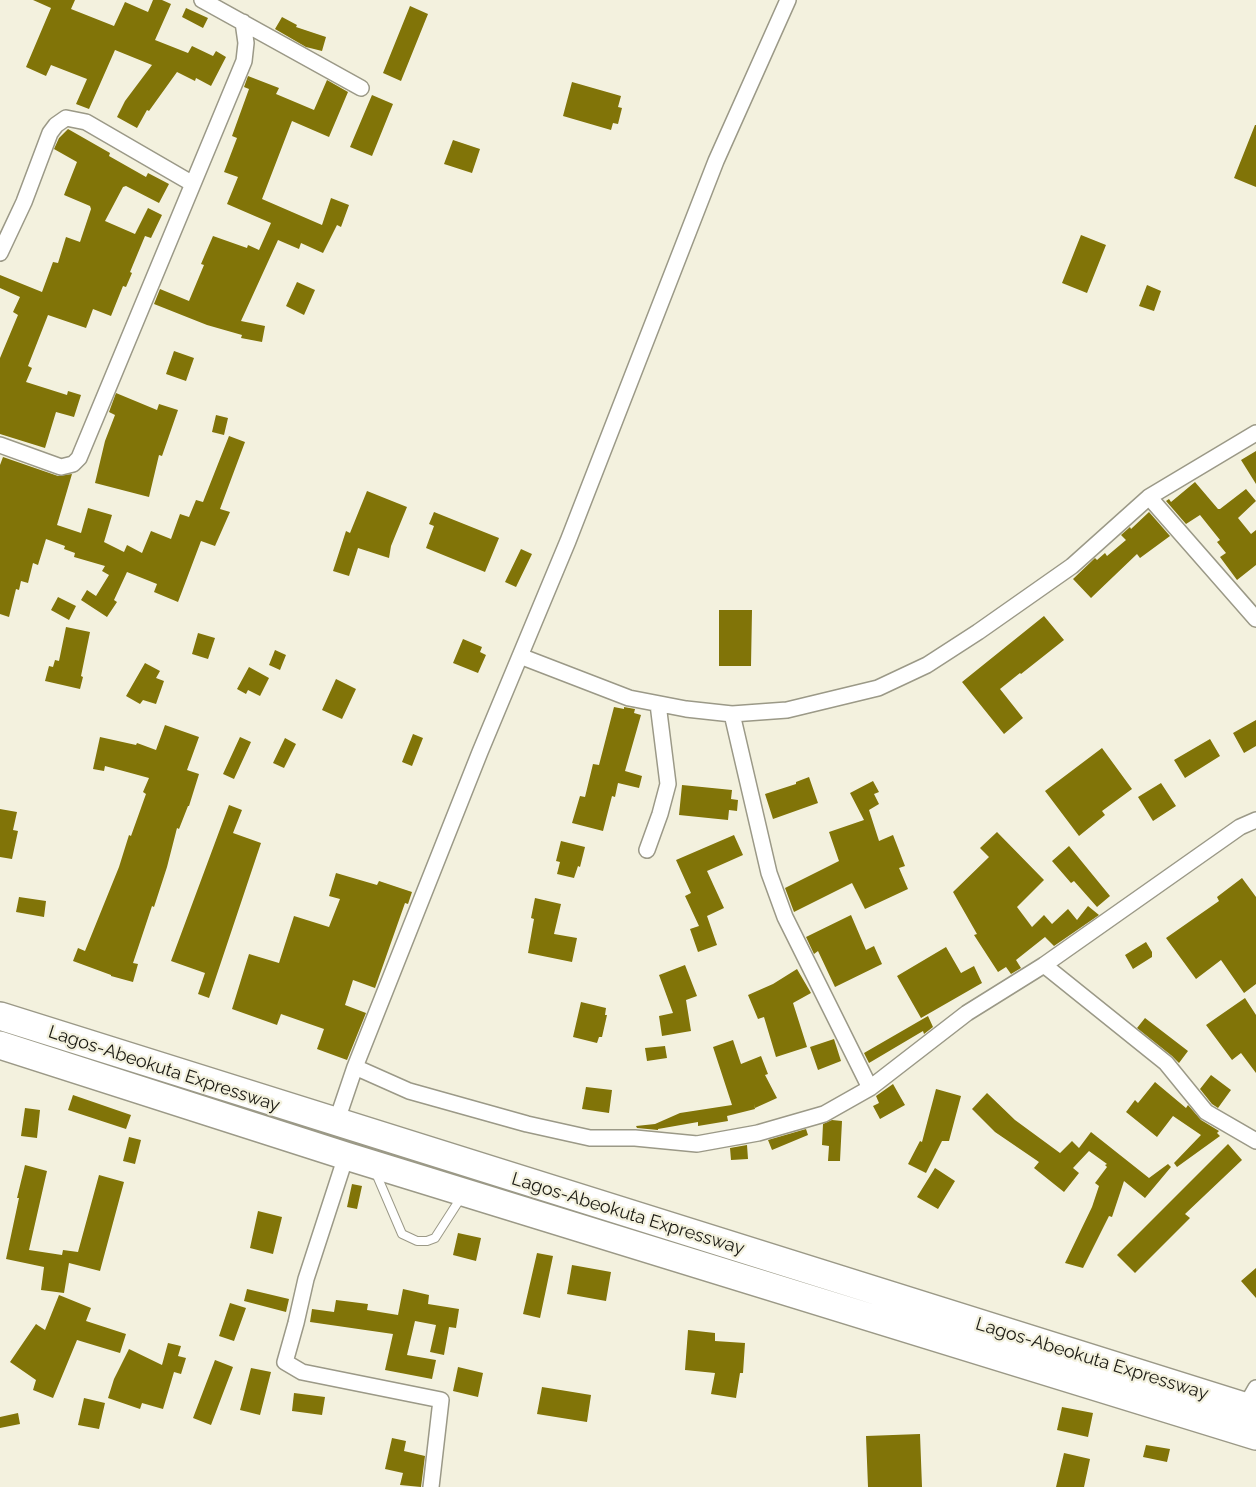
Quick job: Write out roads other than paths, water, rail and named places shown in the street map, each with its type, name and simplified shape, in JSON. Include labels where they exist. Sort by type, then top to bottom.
[{"type":"highway","name":"Lagos-Abeokuta Expressway","points":[[0,1016],[336,1123],[1252,1402]]},
{"type":"highway","name":"Lagos-Abeokuta Expressway","points":[[0,1045],[345,1156],[1256,1436]]},
{"type":"street","points":[[202,0],[361,88]]},
{"type":"street","points":[[336,1123],[355,1067],[475,763],[568,540],[716,161],[788,0]]},
{"type":"street","points":[[0,445],[61,466],[74,464],[80,458],[244,61],[246,43],[243,22]]},
{"type":"street","points":[[0,254],[24,202],[50,133],[56,124],[66,118],[86,122],[193,184]]},
{"type":"street","points":[[520,656],[629,698],[686,710],[732,714],[787,710],[878,688],[927,665],[978,632],[1072,566],[1149,496],[1256,433]]},
{"type":"street","points":[[1149,496],[1256,619]]},
{"type":"street","points":[[647,850],[668,784],[658,704]]},
{"type":"street","points":[[732,714],[769,873],[785,917],[870,1088]]},
{"type":"street","points":[[355,1067],[409,1091],[527,1124],[590,1138],[635,1138],[697,1144],[758,1132],[824,1114],[870,1088],[967,1013],[1044,965],[1240,827],[1256,820]]},
{"type":"street","points":[[1044,965],[1166,1063],[1206,1112],[1256,1141]]},
{"type":"street","points":[[345,1156],[306,1279],[285,1362],[302,1372],[441,1400],[431,1487]]},
{"type":"lane","points":[[373,1164],[402,1234],[417,1241],[435,1238],[464,1192]]}]
